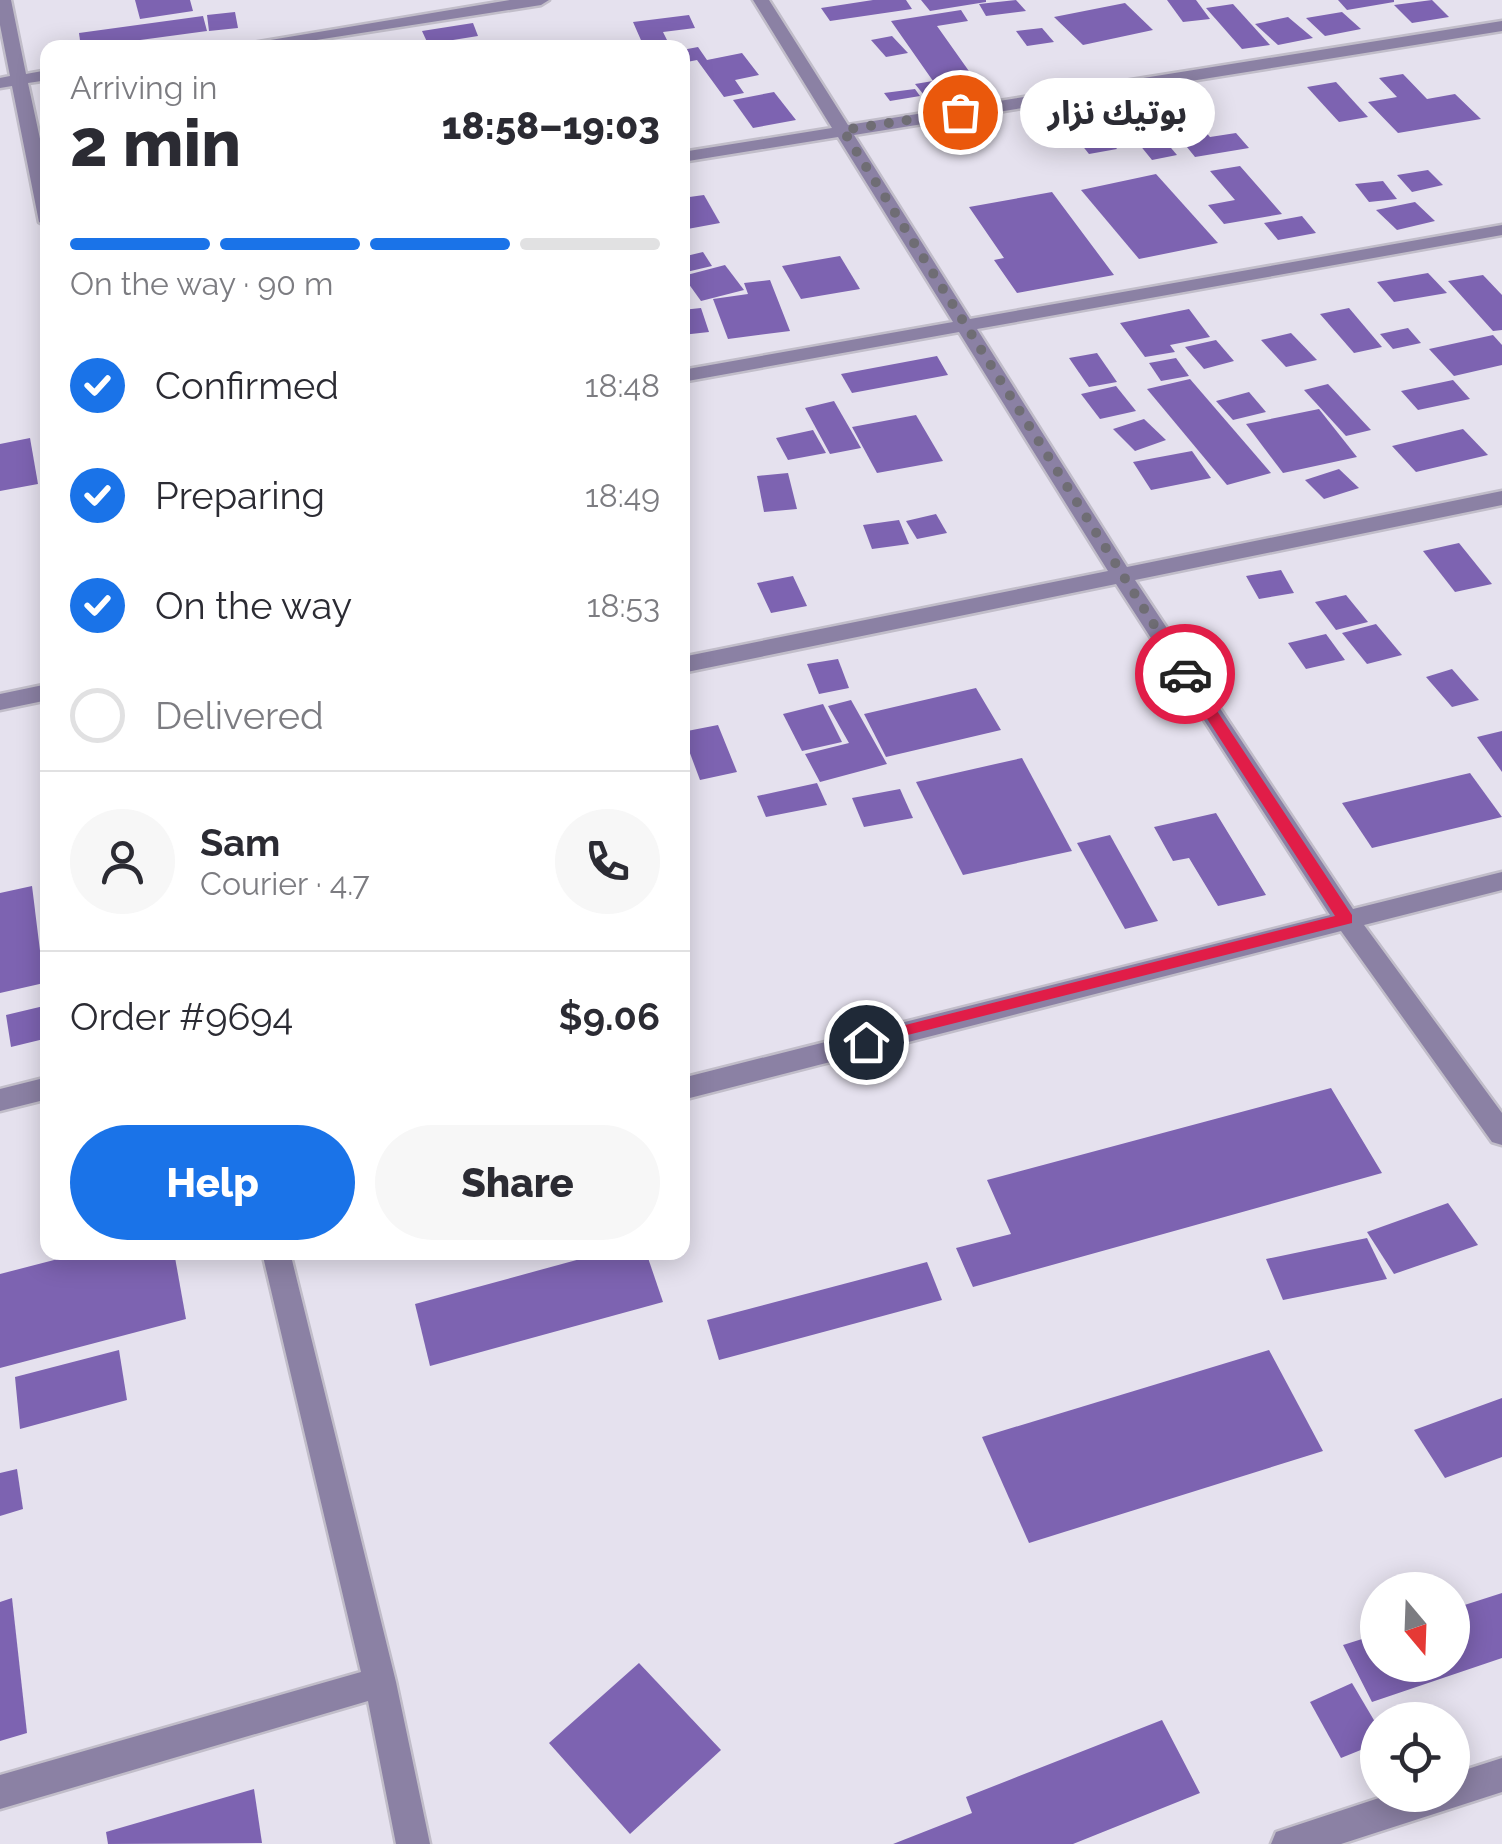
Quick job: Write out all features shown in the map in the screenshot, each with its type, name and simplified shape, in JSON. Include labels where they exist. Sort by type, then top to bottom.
[{"type":"street","points":[[3,0],[40,183]]},
{"type":"street","points":[[282,40],[540,0]]},
{"type":"street","points":[[761,0],[1121,575],[1346,919],[1502,1134]]},
{"type":"street","points":[[690,156],[1502,26]]},
{"type":"street","points":[[0,82],[40,77]]},
{"type":"street","points":[[690,375],[1502,230]]},
{"type":"street","points":[[690,662],[1502,498]]},
{"type":"street","points":[[0,702],[40,694]]},
{"type":"street","points":[[690,1088],[1502,881]]},
{"type":"street","points":[[0,1100],[40,1090]]},
{"type":"street","points":[[278,1260],[380,1682],[412,1844]]},
{"type":"street","points":[[0,1792],[380,1682]]},
{"type":"street","points":[[1470,1785],[1502,1775]]},
{"type":"street","points":[[1288,1844],[1387,1812]]},
{"type":"building","points":[[135,0],[190,0],[193,11],[140,19]]},
{"type":"building","points":[[873,0],[906,0],[912,9],[830,21],[821,8]]},
{"type":"building","points":[[921,0],[986,0],[986,2],[930,11]]},
{"type":"building","points":[[1016,0],[1026,11],[986,16],[979,4]]},
{"type":"building","points":[[1167,0],[1196,0],[1210,19],[1183,22]]},
{"type":"building","points":[[1338,0],[1394,0],[1394,2],[1347,10]]},
{"type":"building","points":[[1432,0],[1449,17],[1412,23],[1394,5]]},
{"type":"building","points":[[1125,3],[1153,30],[1083,45],[1054,17]]},
{"type":"building","points":[[1233,4],[1270,45],[1242,49],[1206,8]]},
{"type":"building","points":[[961,10],[968,21],[937,26],[971,74],[939,79],[953,94],[928,100],[915,84],[933,81],[891,21]]},
{"type":"building","points":[[235,12],[238,28],[209,31],[207,15]]},
{"type":"building","points":[[1342,12],[1361,29],[1325,36],[1306,18]]},
{"type":"building","points":[[689,15],[695,28],[663,32],[667,40],[641,40],[633,22]]},
{"type":"building","points":[[203,16],[207,31],[140,40],[80,40],[79,33]]},
{"type":"building","points":[[1288,17],[1313,38],[1278,45],[1255,24]]},
{"type":"building","points":[[473,23],[478,36],[426,40],[422,31]]},
{"type":"building","points":[[1042,28],[1054,42],[1027,46],[1016,31]]},
{"type":"building","points":[[892,36],[908,53],[886,57],[871,40]]},
{"type":"building","points":[[698,47],[707,60],[742,53],[759,75],[735,80],[744,93],[724,97],[697,60],[690,61],[690,48]]},
{"type":"building","points":[[1403,74],[1427,99],[1455,94],[1481,119],[1398,133],[1368,102],[1397,97],[1379,78]]},
{"type":"building","points":[[1336,82],[1368,117],[1339,122],[1307,87]]},
{"type":"building","points":[[915,89],[920,96],[890,101],[884,93]]},
{"type":"building","points":[[774,92],[796,120],[753,128],[733,100]]},
{"type":"building","points":[[1197,122],[1210,137],[1236,133],[1249,148],[1195,157],[1170,126]]},
{"type":"building","points":[[1155,129],[1177,155],[1152,160],[1130,133]]},
{"type":"building","points":[[1106,134],[1117,149],[1089,154],[1077,139]]},
{"type":"building","points":[[1240,166],[1282,214],[1224,224],[1208,205],[1235,200],[1210,171]]},
{"type":"building","points":[[1428,170],[1443,185],[1412,192],[1397,175]]},
{"type":"building","points":[[1156,174],[1218,243],[1139,259],[1081,190]]},
{"type":"building","points":[[1383,181],[1397,199],[1369,202],[1355,184]]},
{"type":"building","points":[[1052,192],[1114,275],[1017,293],[994,260],[1004,258],[969,207]]},
{"type":"building","points":[[704,195],[720,223],[690,229],[690,197]]},
{"type":"building","points":[[1415,202],[1435,221],[1397,230],[1376,210]]},
{"type":"building","points":[[1302,216],[1316,233],[1278,240],[1264,223]]},
{"type":"building","points":[[703,252],[712,266],[690,271],[690,255]]},
{"type":"building","points":[[840,256],[860,289],[801,299],[782,266]]},
{"type":"building","points":[[725,265],[744,290],[701,301],[690,286],[690,274]]},
{"type":"building","points":[[1428,273],[1447,293],[1394,302],[1377,282]]},
{"type":"building","points":[[1483,275],[1502,295],[1502,330],[1493,331],[1448,281]]},
{"type":"building","points":[[770,280],[790,331],[728,339],[713,299],[748,294],[744,283]]},
{"type":"building","points":[[701,308],[709,332],[690,334],[690,309]]},
{"type":"building","points":[[1349,308],[1382,347],[1354,353],[1320,314]]},
{"type":"building","points":[[1189,309],[1210,337],[1170,345],[1175,352],[1145,357],[1120,323]]},
{"type":"building","points":[[1408,328],[1421,343],[1393,349],[1380,334]]},
{"type":"building","points":[[1291,333],[1317,360],[1286,367],[1261,340]]},
{"type":"building","points":[[1493,335],[1502,345],[1502,365],[1454,376],[1429,349]]},
{"type":"building","points":[[1216,340],[1234,361],[1204,369],[1185,347]]},
{"type":"building","points":[[1097,353],[1117,382],[1089,387],[1069,358]]},
{"type":"building","points":[[937,356],[948,375],[852,393],[841,374]]},
{"type":"building","points":[[1176,358],[1189,376],[1161,381],[1149,363]]},
{"type":"building","points":[[1190,379],[1271,473],[1227,485],[1147,389]]},
{"type":"building","points":[[1453,380],[1470,399],[1418,410],[1401,391]]},
{"type":"building","points":[[1328,384],[1371,430],[1346,436],[1304,390]]},
{"type":"building","points":[[1116,386],[1136,411],[1100,419],[1081,394]]},
{"type":"building","points":[[1249,392],[1266,412],[1233,420],[1216,401]]},
{"type":"building","points":[[834,401],[861,448],[830,454],[805,408]]},
{"type":"building","points":[[1319,409],[1357,457],[1283,473],[1246,424]]},
{"type":"building","points":[[916,415],[943,461],[877,473],[852,427]]},
{"type":"building","points":[[1144,419],[1166,440],[1135,451],[1113,429]]},
{"type":"building","points":[[1463,429],[1488,455],[1416,472],[1392,446]]},
{"type":"building","points":[[813,430],[826,453],[788,460],[776,438]]},
{"type":"building","points":[[30,438],[38,484],[0,491],[0,444]]},
{"type":"building","points":[[1192,451],[1211,478],[1151,490],[1133,462]]},
{"type":"building","points":[[1339,469],[1359,488],[1324,499],[1305,480]]},
{"type":"building","points":[[788,473],[797,509],[764,512],[757,476]]},
{"type":"building","points":[[936,514],[947,533],[917,539],[906,521]]},
{"type":"building","points":[[899,520],[909,544],[872,549],[863,525]]},
{"type":"building","points":[[1459,543],[1492,584],[1455,592],[1423,551]]},
{"type":"building","points":[[1281,570],[1294,593],[1259,599],[1246,576]]},
{"type":"building","points":[[793,576],[807,606],[771,613],[757,583]]},
{"type":"building","points":[[1346,595],[1368,622],[1336,630],[1315,602]]},
{"type":"building","points":[[1376,624],[1402,655],[1367,664],[1342,633]]},
{"type":"building","points":[[1326,634],[1345,660],[1306,669],[1288,643]]},
{"type":"building","points":[[838,659],[849,688],[819,694],[807,664]]},
{"type":"building","points":[[1452,669],[1479,700],[1452,707],[1426,677]]},
{"type":"building","points":[[976,688],[1001,730],[886,757],[864,714]]},
{"type":"building","points":[[851,700],[887,764],[820,782],[805,754],[849,743],[828,706]]},
{"type":"building","points":[[823,704],[842,742],[802,751],[783,714]]},
{"type":"building","points":[[718,725],[737,772],[700,780],[690,753],[690,730]]},
{"type":"building","points":[[1502,731],[1502,772],[1477,737]]},
{"type":"building","points":[[1022,758],[1072,851],[963,875],[916,782]]},
{"type":"building","points":[[1470,773],[1502,817],[1372,848],[1342,803]]},
{"type":"building","points":[[817,783],[827,805],[766,817],[757,796]]},
{"type":"building","points":[[900,789],[913,818],[864,827],[852,798]]},
{"type":"building","points":[[1216,813],[1266,895],[1218,906],[1189,858],[1173,861],[1154,827]]},
{"type":"building","points":[[1110,835],[1158,921],[1125,929],[1077,843]]},
{"type":"building","points":[[32,886],[40,984],[0,993],[0,893]]},
{"type":"building","points":[[40,1007],[40,1040],[11,1047],[6,1015]]},
{"type":"building","points":[[1331,1088],[1382,1173],[973,1287],[956,1248],[1011,1234],[987,1180]]},
{"type":"building","points":[[1448,1203],[1478,1245],[1394,1274],[1367,1232]]},
{"type":"building","points":[[1367,1238],[1387,1279],[1283,1300],[1266,1259]]},
{"type":"building","points":[[54,1260],[175,1260],[186,1319],[0,1368],[0,1274]]},
{"type":"building","points":[[577,1260],[649,1260],[663,1302],[430,1366],[415,1304]]},
{"type":"building","points":[[927,1262],[942,1300],[719,1360],[707,1320]]},
{"type":"building","points":[[119,1350],[127,1400],[20,1429],[15,1377]]},
{"type":"building","points":[[1269,1350],[1323,1451],[1029,1543],[982,1437]]},
{"type":"building","points":[[1502,1398],[1502,1457],[1445,1478],[1414,1430]]},
{"type":"building","points":[[17,1469],[23,1509],[0,1516],[0,1473]]},
{"type":"building","points":[[1502,1593],[1502,1658],[1470,1669],[1470,1603]]},
{"type":"building","points":[[12,1598],[27,1733],[0,1741],[0,1602]]},
{"type":"building","points":[[1360,1640],[1360,1678],[1343,1645]]},
{"type":"building","points":[[639,1663],[721,1750],[630,1834],[549,1743]]},
{"type":"building","points":[[1362,1682],[1431,1682],[1372,1702]]},
{"type":"building","points":[[1352,1683],[1363,1702],[1360,1702],[1360,1750],[1341,1758],[1310,1702]]},
{"type":"building","points":[[1162,1720],[1200,1793],[1073,1844],[893,1844],[972,1813],[966,1797]]},
{"type":"building","points":[[254,1789],[262,1843],[108,1844],[106,1832]]},
{"type":"way so far","points":[[960,112],[843,130],[1185,674]]},
{"type":"place","name":"بوتيك نزار","points":[[960,112]]},
{"type":"route","points":[[866,1042],[1346,919],[1185,674]]}]
